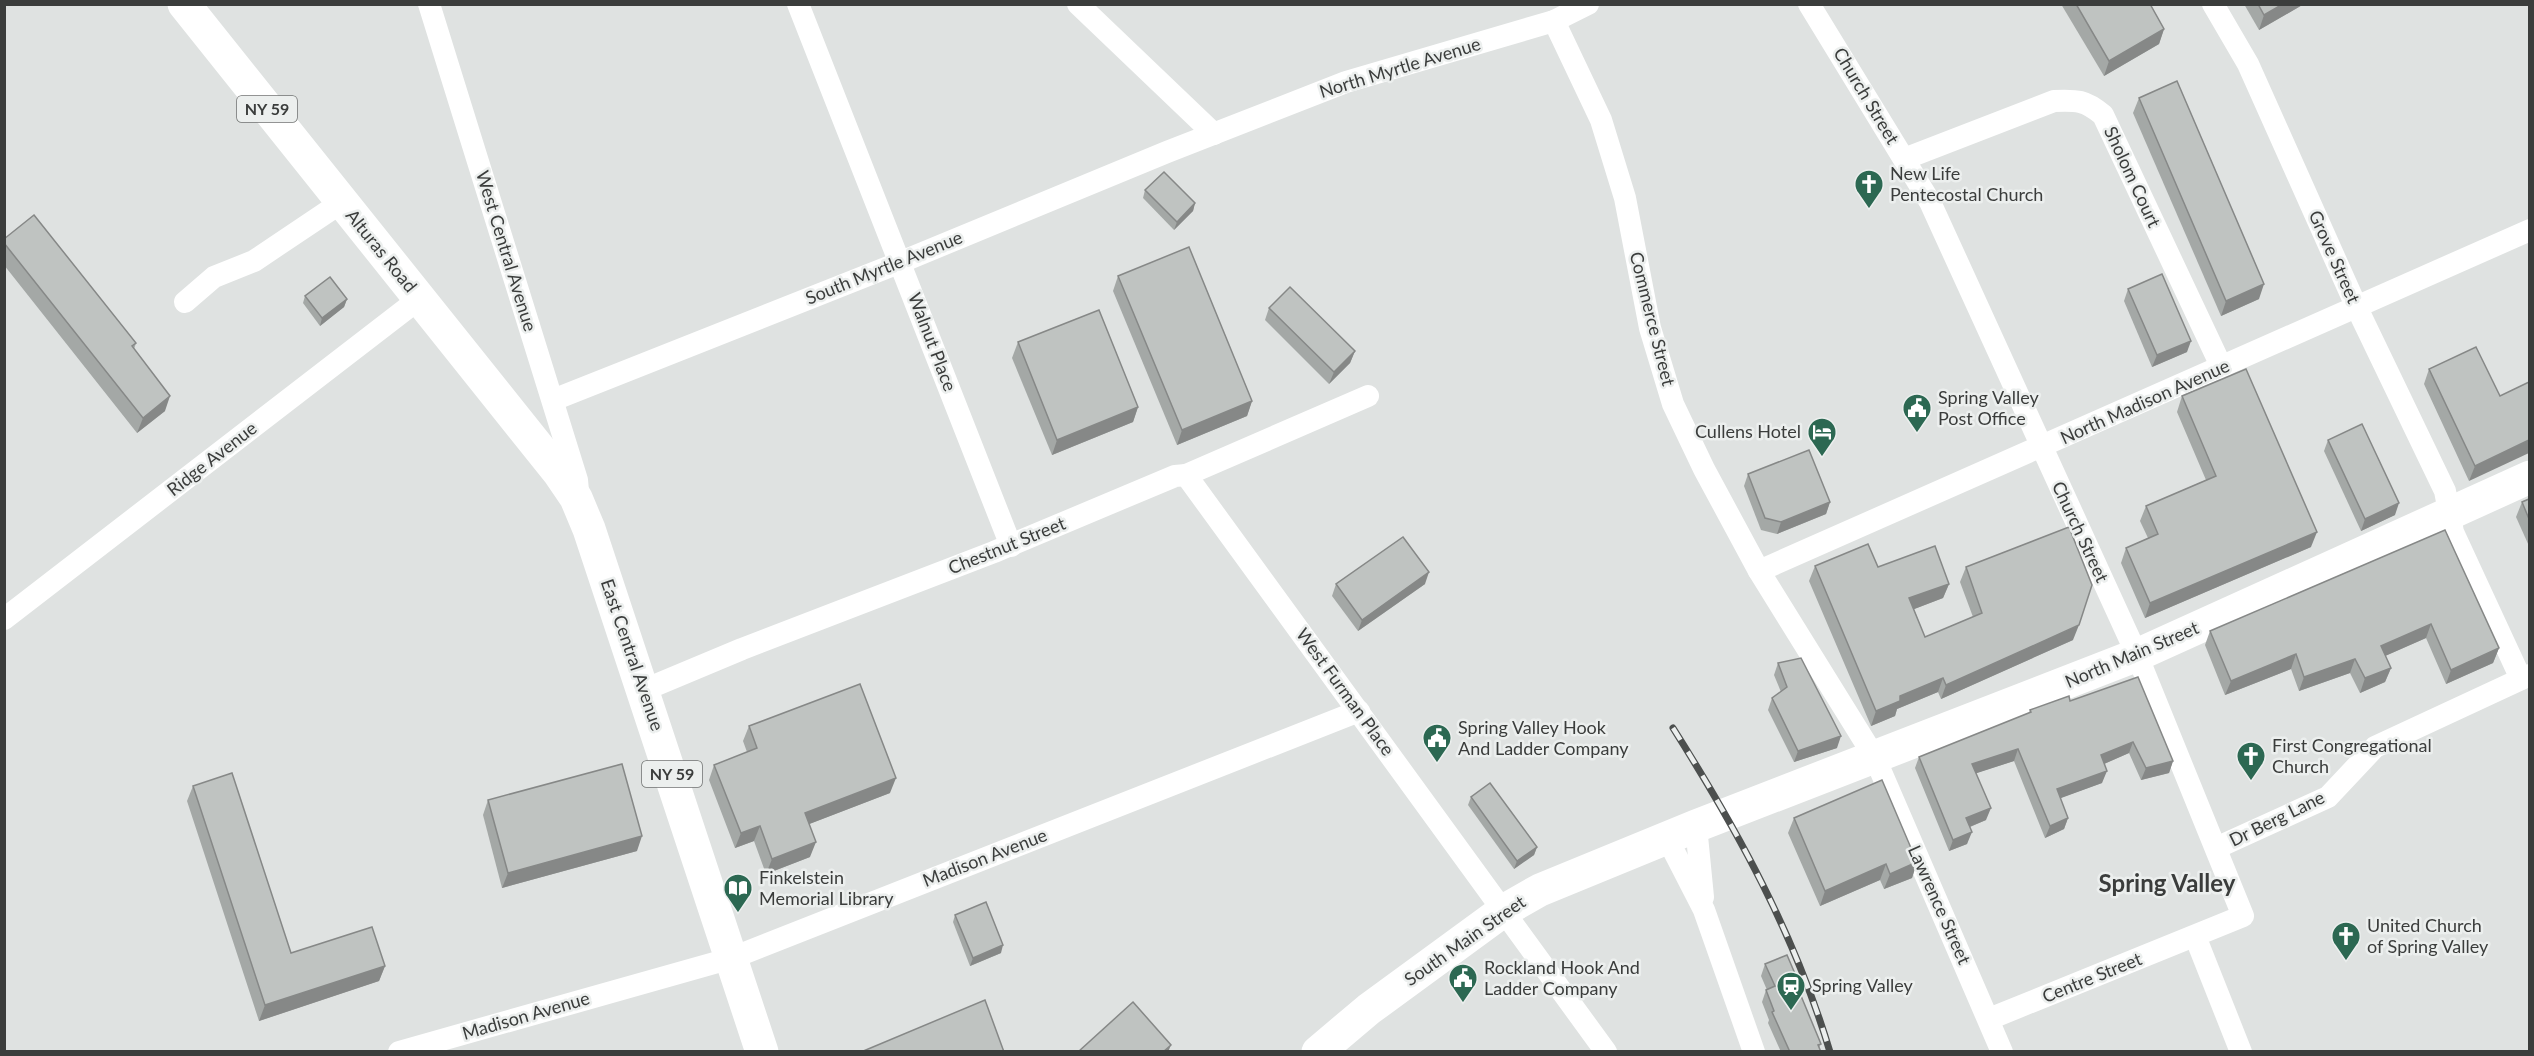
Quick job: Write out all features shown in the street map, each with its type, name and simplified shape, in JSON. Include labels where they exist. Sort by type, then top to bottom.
[{"type":"main road","name":"Alturas Road","points":[[195,8],[342,202],[559,473],[576,498]]},
{"type":"main road","name":"North Main Street","points":[[1727,815],[2137,655],[2529,477]]},
{"type":"main road","name":"East Central Avenue","points":[[576,498],[589,529],[644,690],[762,1052]]},
{"type":"main road","name":"South Main Street","points":[[1318,1052],[1369,1009],[1503,911],[1540,890],[1727,815]]},
{"type":"street","name":"West Central Avenue","points":[[429,4],[577,480],[576,498]]},
{"type":"street","name":"Walnut Place","points":[[798,4],[1011,546]]},
{"type":"street","points":[[1077,4],[1214,134]]},
{"type":"street","name":"North Myrtle Avenue","points":[[1214,134],[1346,82],[1554,21],[1588,4]]},
{"type":"street","name":"Church Street","points":[[1809,4],[1930,202],[2137,655],[2243,916],[2195,936]]},
{"type":"street","name":"Grove Street","points":[[2213,4],[2248,64],[2357,308],[2445,491],[2449,513]]},
{"type":"street","name":"Commerce Street","points":[[1554,21],[1601,120],[1625,198],[1650,328],[1673,404],[1704,469],[1759,572],[1875,758]]},
{"type":"street","name":"Sholom Court","points":[[1904,159],[2054,102],[2073,100],[2089,103],[2103,115],[2222,368]]},
{"type":"street","name":"South Myrtle Avenue","points":[[553,400],[901,262],[1214,134]]},
{"type":"street","points":[[184,302],[214,277],[254,261],[342,202]]},
{"type":"street","name":"North Madison Avenue","points":[[1759,572],[2529,230]]},
{"type":"street","name":"Ridge Avenue","points":[[4,619],[419,299]]},
{"type":"street","name":"Chestnut Street","points":[[644,690],[742,649],[1011,546],[1175,476],[1186,475],[1368,396]]},
{"type":"street","name":"West Furman Place","points":[[1186,475],[1606,1052]]},
{"type":"street","name":"Dr Berg Lane","points":[[2216,848],[2328,797],[2376,747],[2525,677],[2453,532],[2449,513]]},
{"type":"street","name":"Madison Avenue","points":[[399,1052],[732,958],[1359,711]]},
{"type":"street","name":"Lawrence Street","points":[[1875,758],[2002,1052]]},
{"type":"street","points":[[1682,832],[1704,910]]},
{"type":"street","points":[[1682,832],[1704,910],[1754,1052]]},
{"type":"street","points":[[2195,936],[2241,1052]]},
{"type":"street","name":"Centre Street","points":[[1989,1019],[2195,936]]},
{"type":"building","points":[[2076,4],[2150,4],[2164,29],[2109,61]]},
{"type":"building","points":[[2258,4],[2283,4],[2264,15]]},
{"type":"building","points":[[2177,81],[2264,284],[2226,301],[2139,98]]},
{"type":"building","points":[[1164,172],[1195,203],[1177,222],[1145,190]]},
{"type":"building","points":[[34,215],[136,343],[132,346],[170,396],[143,418],[4,243],[4,239]]},
{"type":"building","points":[[1189,247],[1252,401],[1182,430],[1118,276]]},
{"type":"building","points":[[2162,274],[2191,341],[2157,355],[2128,289]]},
{"type":"building","points":[[330,277],[347,299],[322,318],[305,296]]},
{"type":"building","points":[[1290,287],[1355,351],[1334,372],[1269,308]]},
{"type":"building","points":[[1099,310],[1138,407],[1057,440],[1018,342]]},
{"type":"building","points":[[2476,347],[2500,396],[2529,382],[2529,440],[2475,466],[2429,369]]},
{"type":"building","points":[[2246,369],[2317,532],[2150,603],[2126,548],[2158,534],[2146,506],[2216,476],[2182,396]]},
{"type":"building","points":[[2362,424],[2399,503],[2365,519],[2328,440]]},
{"type":"building","points":[[1809,450],[1830,502],[1781,522],[1765,518],[1748,474]]},
{"type":"building","points":[[2529,499],[2529,519],[2522,502]]},
{"type":"building","points":[[2069,527],[2092,585],[2079,625],[1946,685],[1943,678],[1900,696],[1900,701],[1876,711],[1815,566],[1868,544],[1878,567],[1935,546],[1949,584],[1909,598],[1925,637],[1982,613],[1966,567]]},
{"type":"building","points":[[2445,530],[2499,648],[2451,670],[2431,624],[2381,646],[2391,668],[2365,678],[2355,659],[2304,677],[2296,654],[2231,681],[2210,631]]},
{"type":"building","points":[[1403,537],[1429,572],[1362,620],[1336,584]]},
{"type":"building","points":[[1801,658],[1841,736],[1798,751],[1772,698],[1787,687],[1778,663]]},
{"type":"building","points":[[2138,677],[2173,761],[2146,768],[2133,742],[2101,755],[2107,771],[2057,789],[2068,818],[2050,826],[2018,749],[1972,764],[1991,808],[1966,818],[1972,832],[1953,840],[1919,757],[2031,712],[2030,710],[2069,696],[2070,701]]},
{"type":"building","points":[[860,684],[896,778],[805,813],[816,842],[772,859],[760,826],[741,833],[714,765],[757,748],[749,726]]},
{"type":"building","points":[[622,764],[642,836],[508,873],[488,800]]},
{"type":"building","points":[[232,773],[291,953],[372,927],[385,966],[265,1005],[193,786]]},
{"type":"building","points":[[1882,780],[1917,862],[1890,874],[1886,864],[1825,891],[1794,818]]},
{"type":"building","points":[[1490,783],[1537,847],[1517,861],[1471,797]]},
{"type":"building","points":[[986,902],[1003,945],[973,958],[955,915]]},
{"type":"building","points":[[1787,955],[1821,1044],[1818,1045],[1821,1052],[1790,1052],[1772,1012],[1774,1011],[1766,990],[1775,986],[1765,964]]},
{"type":"building","points":[[985,1000],[1004,1052],[861,1052]]},
{"type":"building","points":[[1133,1002],[1171,1045],[1163,1052],[1078,1052]]},
{"type":"railway","points":[[1673,728],[1720,806],[1763,885],[1800,966],[1830,1052]]},
{"type":"place","name":"New Life Pentecostal Church","points":[[1869,210]]},
{"type":"place","name":"Spring Valley Post Office","points":[[1917,434]]},
{"type":"place","name":"Cullens Hotel","points":[[1822,458]]},
{"type":"place","name":"Spring Valley Hook And Ladder Company","points":[[1437,764]]},
{"type":"place","name":"First Congregational Church","points":[[2251,782]]},
{"type":"place","name":"Finkelstein Memorial Library","points":[[738,914]]},
{"type":"place","name":"United Church of Spring Valley","points":[[2346,962]]},
{"type":"place","name":"Rockland Hook And Ladder Company","points":[[1463,1004]]},
{"type":"place","name":"Spring Valley","points":[[1791,1012]]},
{"type":"district","name":"Spring Valley","points":[[2167,884]]}]
